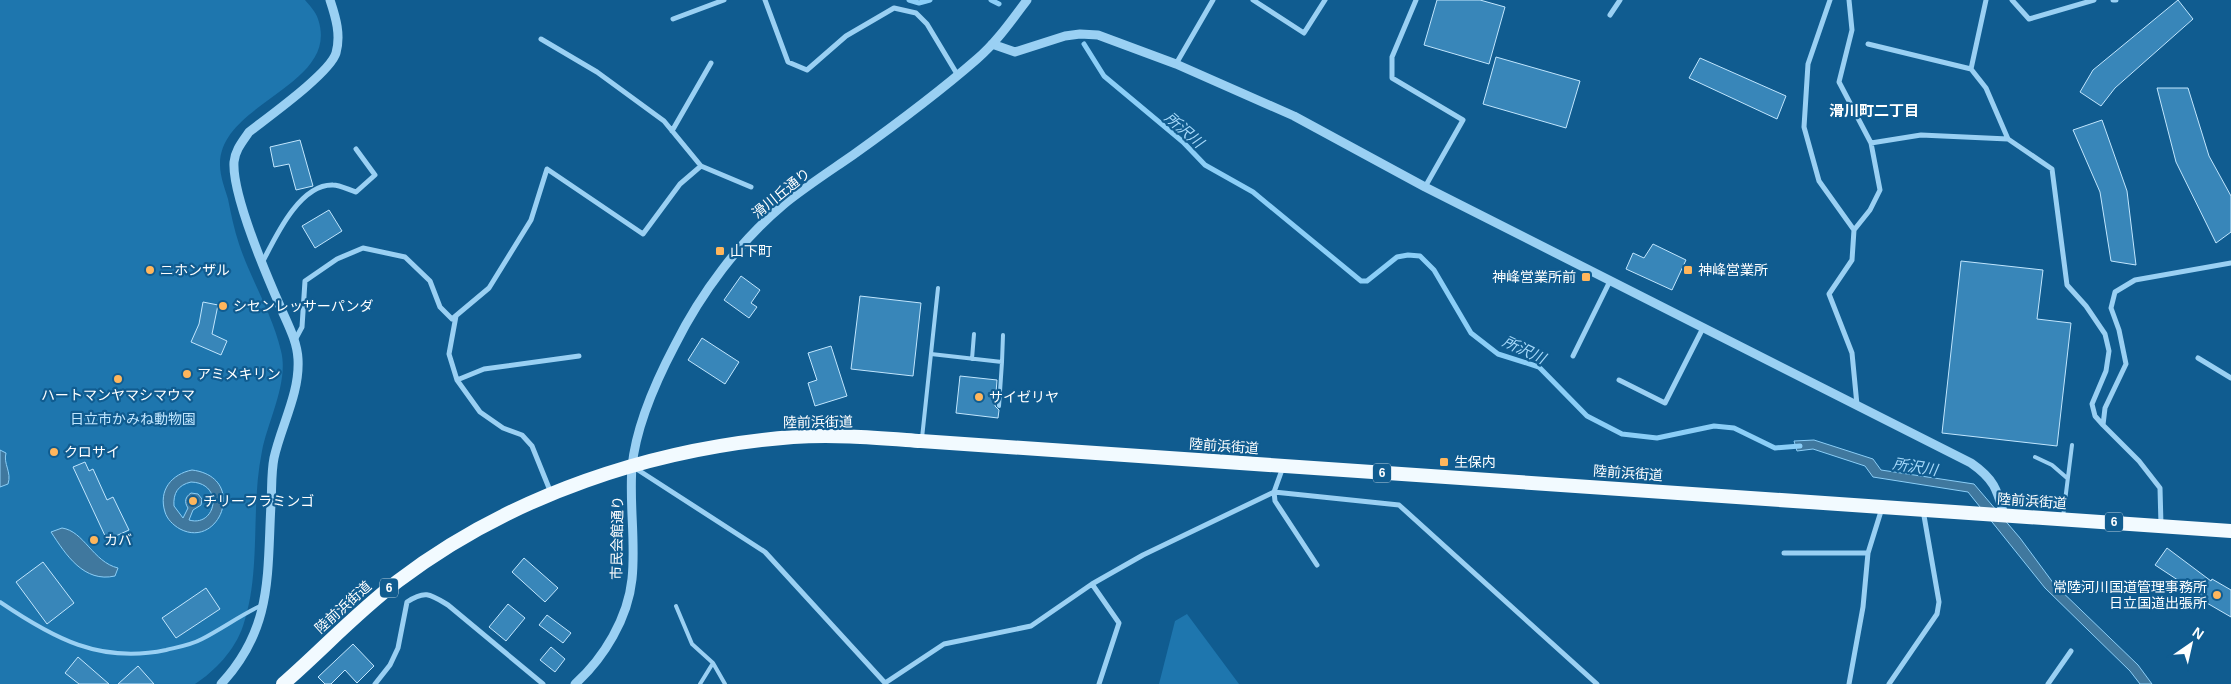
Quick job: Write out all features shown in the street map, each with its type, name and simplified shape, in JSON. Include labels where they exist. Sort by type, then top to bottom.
[{"type":"highway","name":"陸前浜街道","points":[[283,684],[353,618],[398,581],[476,531],[552,494],[595,476],[632,466],[698,451],[795,437],[841,436],[921,440],[2161,525],[2231,532]]},
{"type":"street","points":[[221,684],[246,653],[256,632],[264,604],[274,460],[297,380],[298,359],[295,341],[262,264],[235,177],[234,161],[240,144],[250,132],[320,75],[335,55],[338,29],[330,0]]},
{"type":"street","points":[[673,19],[724,0]]},
{"type":"street","points":[[765,0],[788,62],[807,70],[846,36],[894,8],[916,13],[928,24],[957,74]]},
{"type":"street","name":"滑川丘通り","points":[[632,466],[636,445],[651,400],[675,344],[699,303],[743,245],[784,205],[863,148],[978,59],[1027,0]]},
{"type":"street","points":[[1176,64],[1212,0]]},
{"type":"street","points":[[1253,0],[1304,33],[1325,0]]},
{"type":"street","points":[[1416,0],[1392,57],[1392,78],[1463,120],[1425,187]]},
{"type":"street","points":[[1610,15],[1620,0]]},
{"type":"street","points":[[1830,0],[1808,64],[1804,127],[1819,181],[1854,230]]},
{"type":"street","points":[[1849,0],[1852,30],[1840,82],[1870,143],[1880,190],[1870,210],[1854,230],[1852,260],[1829,294],[1852,353],[1857,405]]},
{"type":"street","points":[[1971,70],[1986,0]]},
{"type":"street","points":[[2012,0],[2029,19],[2094,0]]},
{"type":"street","points":[[992,44],[1014,52],[1065,36],[1080,34],[1098,35],[1176,64],[1294,116],[1425,187],[1972,463],[1987,474],[1997,489],[2004,514]]},
{"type":"street","points":[[542,39],[597,72],[664,121],[701,166],[751,187]]},
{"type":"street","points":[[1868,44],[1971,70],[1986,88],[2008,139]]},
{"type":"street","points":[[672,131],[711,63]]},
{"type":"street","points":[[1870,143],[1921,135],[2008,139],[2052,169],[2067,285],[2086,306],[2105,334],[2109,351],[2106,371],[2092,404],[2095,416],[2139,461],[2160,488],[2161,525]]},
{"type":"street","points":[[262,264],[290,211],[319,188],[334,185],[356,192],[375,175],[356,149]]},
{"type":"street","points":[[295,341],[302,327],[305,281],[337,259],[363,248],[405,257],[430,281],[440,307],[452,319],[489,288],[531,220],[547,169],[643,234],[680,184],[701,166]]},
{"type":"street","points":[[2103,425],[2104,408],[2126,364],[2119,330],[2111,308],[2115,292],[2135,280],[2231,263]]},
{"type":"street","points":[[1572,356],[1610,280]]},
{"type":"street","points":[[456,316],[450,354],[457,380],[480,412],[503,428],[522,435],[532,446],[552,494]]},
{"type":"street","points":[[1619,380],[1664,403],[1703,328]]},
{"type":"street","points":[[457,380],[484,369],[579,356]]},
{"type":"street","points":[[2198,358],[2231,378]]},
{"type":"street","points":[[632,466],[764,552],[886,683],[944,644],[1031,626],[1092,584],[1143,555],[1274,492],[1399,505],[1597,684]]},
{"type":"street","name":"市民会館通り","points":[[575,684],[603,654],[618,624],[628,596],[632,580],[632,466]]},
{"type":"street","points":[[1283,466],[1274,492],[1275,502],[1317,565]]},
{"type":"street","points":[[1848,684],[1863,606],[1868,553],[1882,506]]},
{"type":"street","points":[[1889,684],[1937,614],[1939,602],[1922,510]]},
{"type":"street","points":[[1784,553],[1868,553]]},
{"type":"street","points":[[1092,584],[1119,623],[1099,684]]},
{"type":"street","points":[[375,684],[390,665],[398,648],[407,602],[419,594],[433,595],[448,605],[543,684]]},
{"type":"street","points":[[2048,684],[2071,651]]},
{"type":"lane","points":[[921,440],[938,288]]},
{"type":"lane","points":[[972,359],[974,334]]},
{"type":"lane","points":[[999,406],[1003,335]]},
{"type":"lane","points":[[931,354],[1002,362]]},
{"type":"lane","points":[[2063,519],[2072,445]]},
{"type":"lane","points":[[2035,457],[2052,465],[2067,478]]},
{"type":"lane","points":[[0,602],[33,624],[59,638],[88,649],[116,654],[149,653],[185,646],[202,639],[236,617],[264,604]]},
{"type":"lane","points":[[676,606],[692,644],[713,663],[724,684]]},
{"type":"lane","points":[[700,684],[713,663]]},
{"type":"green space","name":"日立市かみね動物園","points":[[0,0],[305,0],[318,19],[320,42],[312,61],[297,78],[238,125],[225,143],[220,165],[239,244],[277,337],[283,363],[277,401],[262,451],[249,605],[243,626],[230,651],[210,673],[195,684],[0,684]]},
{"type":"green space","points":[[1187,614],[1239,684],[1159,684],[1175,621]]},
{"type":"shaded area","points":[[1814,440],[1873,459],[1881,470],[1974,484],[2020,538],[2054,584],[2138,665],[2152,684],[2140,684],[2130,671],[2045,588],[1968,492],[1873,477],[1865,466],[1813,449],[1797,451],[1794,441]]},
{"type":"shaded area","points":[[0,450],[6,453],[9,480],[8,484],[0,487]]},
{"type":"shaded area","points":[[192,470],[209,475],[219,485],[223,497],[222,510],[216,521],[207,530],[194,533],[180,529],[166,515],[163,504],[165,490],[173,479]],"holes":[[[191,482],[202,484],[209,489],[212,497],[213,504],[210,512],[205,518],[198,521],[189,520],[193,510],[201,505],[202,499],[198,494],[191,493],[187,496],[186,504],[188,508],[183,518],[174,506],[174,497],[177,490]]]},
{"type":"shaded area","points":[[62,528],[70,530],[77,535],[102,560],[118,568],[115,576],[104,577],[94,575],[77,565],[63,550],[51,532]]},
{"type":"building","points":[[1437,0],[1480,0],[1505,7],[1489,64],[1424,45]]},
{"type":"building","points":[[2178,0],[2193,19],[2115,88],[2101,106],[2080,92],[2093,70]]},
{"type":"building","points":[[1496,57],[1580,81],[1566,128],[1483,104]]},
{"type":"building","points":[[1700,58],[1786,96],[1777,119],[1689,78]]},
{"type":"building","points":[[2157,88],[2188,88],[2209,156],[2231,196],[2231,232],[2216,243],[2176,162]]},
{"type":"building","points":[[2102,120],[2127,191],[2136,265],[2111,261],[2100,192],[2073,130]]},
{"type":"building","points":[[300,140],[313,186],[296,190],[289,164],[274,167],[270,147]]},
{"type":"building","points":[[329,210],[342,231],[315,248],[302,226]]},
{"type":"building","points":[[1653,244],[1686,260],[1672,290],[1626,269],[1633,253],[1644,258]]},
{"type":"building","points":[[1961,261],[2043,270],[2037,319],[2071,323],[2057,446],[1942,433]]},
{"type":"building","points":[[741,276],[760,290],[751,303],[757,307],[749,318],[724,300]]},
{"type":"building","points":[[860,296],[921,303],[913,376],[851,369]]},
{"type":"building","points":[[203,302],[218,305],[212,334],[227,341],[221,355],[191,342],[199,324]]},
{"type":"building","points":[[702,338],[739,362],[725,384],[688,360]]},
{"type":"building","points":[[831,346],[847,396],[815,406],[808,383],[817,380],[808,353]]},
{"type":"building","name":"サイゼリヤ","points":[[960,376],[997,380],[995,406],[999,410],[998,418],[956,413]]},
{"type":"building","points":[[85,462],[89,471],[93,469],[107,500],[113,497],[129,530],[107,540],[73,467]]},
{"type":"building","points":[[2167,548],[2211,581],[2212,579],[2231,590],[2231,617],[2200,599],[2202,596],[2155,565]]},
{"type":"building","points":[[524,558],[558,588],[545,602],[512,572]]},
{"type":"building","points":[[43,562],[74,603],[47,624],[16,582]]},
{"type":"building","points":[[206,588],[220,609],[176,638],[162,618]]},
{"type":"building","points":[[508,604],[525,618],[506,641],[489,627]]},
{"type":"building","points":[[547,615],[571,633],[563,643],[539,625]]},
{"type":"building","points":[[353,644],[374,666],[357,683],[345,670],[331,684],[325,684],[318,677]]},
{"type":"building","points":[[551,647],[565,659],[555,672],[540,660]]},
{"type":"building","points":[[78,657],[109,684],[79,684],[65,673]]},
{"type":"building","points":[[138,666],[154,684],[118,684]]},
{"type":"waterway","name":"所沢川","points":[[909,0],[919,3],[930,0]]},
{"type":"waterway","name":"所沢川","points":[[991,0],[999,4]]},
{"type":"waterway","name":"所沢川","points":[[1084,44],[1104,76],[1183,142],[1205,165],[1253,192],[1361,281],[1367,281],[1397,257],[1408,255],[1420,256],[1434,270],[1471,333],[1498,354],[1539,367],[1587,416],[1622,434],[1657,438],[1714,426],[1734,428],[1775,448],[1800,446]]},
{"type":"place","name":"山下町","points":[[720,251]]},
{"type":"place","name":"ニホンザル","points":[[150,270]]},
{"type":"place","name":"神峰営業所","points":[[1688,270]]},
{"type":"place","name":"神峰営業所前","points":[[1586,277]]},
{"type":"place","name":"シセンレッサーパンダ","points":[[223,306]]},
{"type":"place","name":"アミメキリン","points":[[187,374]]},
{"type":"place","name":"ハートマンヤマシマウマ","points":[[118,379]]},
{"type":"place","name":"サイゼリヤ","points":[[979,397]]},
{"type":"place","name":"クロサイ","points":[[54,452]]},
{"type":"place","name":"生保内","points":[[1444,462]]},
{"type":"place","name":"チリーフラミンゴ","points":[[193,501]]},
{"type":"place","name":"カバ","points":[[94,540]]},
{"type":"place","name":"常陸河川国道管理事務所 日立国道出張所","points":[[2217,595]]},
{"type":"district","name":"滑川町二丁目","points":[[1874,111]]}]
